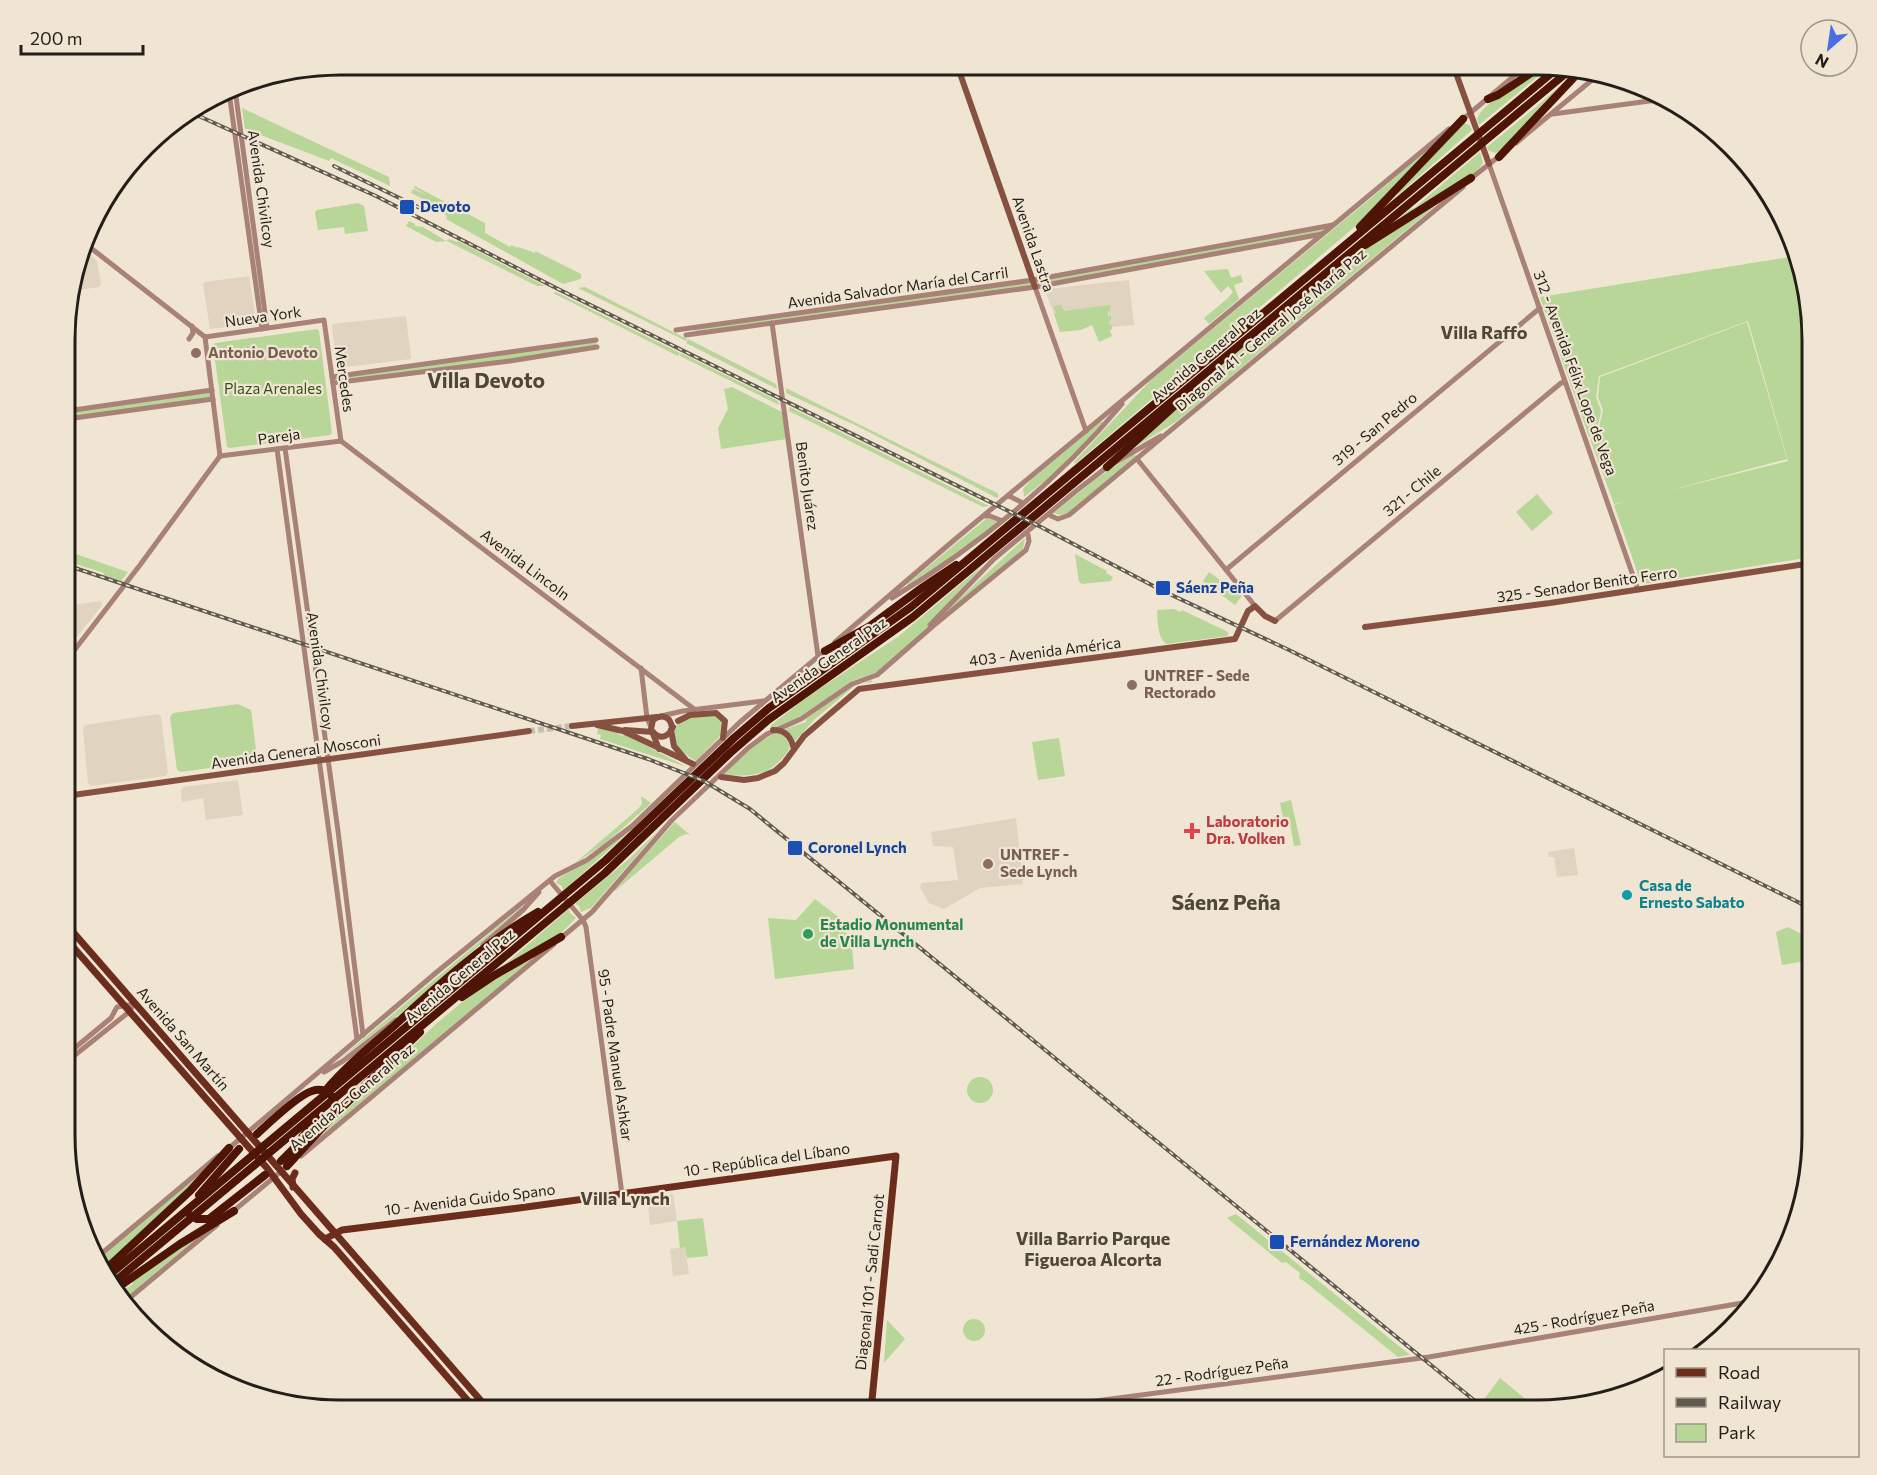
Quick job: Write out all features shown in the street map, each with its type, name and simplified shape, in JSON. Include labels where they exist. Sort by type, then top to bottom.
[{"type":"highway","points":[[1488,99],[1528,75]]},
{"type":"highway","name":"Avenida General Paz","points":[[113,1272],[559,903],[623,857],[663,813],[697,763],[769,708],[888,625],[970,557],[1012,529],[1048,512],[1549,76]]},
{"type":"highway","name":"Avenida General Paz","points":[[663,813],[720,772],[774,716],[894,632],[1012,529],[1028,502],[1338,257],[1561,76]]},
{"type":"highway","points":[[1499,157],[1574,77]]},
{"type":"highway","points":[[1338,257],[1462,120]]},
{"type":"highway","points":[[1338,257],[1471,178]]},
{"type":"highway","points":[[1107,467],[1172,410],[1219,362]]},
{"type":"highway","points":[[821,654],[870,626],[970,557]]},
{"type":"highway","points":[[314,1105],[349,1064],[453,974],[526,920],[559,903]]},
{"type":"highway","name":"Avenida General Paz","points":[[118,1279],[430,1019],[559,903]]},
{"type":"highway","points":[[440,1010],[502,971],[561,938]]},
{"type":"highway","points":[[190,1191],[186,1201],[190,1214],[201,1220],[215,1215],[275,1169],[418,1035],[430,1019]]},
{"type":"highway","points":[[253,1140],[308,1093],[319,1089],[331,1095],[335,1108],[332,1117]]},
{"type":"highway","points":[[275,1169],[317,1117],[344,1091]]},
{"type":"highway","points":[[110,1266],[190,1191],[229,1148]]},
{"type":"highway","points":[[181,1215],[239,1149]]},
{"type":"highway","points":[[122,1285],[180,1244],[234,1211]]},
{"type":"main road","name":"Avenida Lastra","points":[[961,75],[1034,284]]},
{"type":"main road","points":[[1456,75],[1489,164]]},
{"type":"main road","name":"325 - Senador Benito Ferro","points":[[1365,627],[1638,590],[1802,565]]},
{"type":"main road","points":[[1255,606],[1265,616],[1275,621]]},
{"type":"main road","name":"403 - Avenida América","points":[[794,749],[818,723],[859,689],[1235,639],[1248,611],[1255,606]]},
{"type":"main road","points":[[597,724],[618,729],[652,731],[662,737],[669,734],[683,711]]},
{"type":"main road","points":[[678,721],[690,715],[716,713],[725,724],[723,738]]},
{"type":"main road","points":[[572,726],[659,717],[669,720],[674,746],[680,755],[697,763]]},
{"type":"main road","points":[[659,717],[653,720],[652,731],[659,749]]},
{"type":"main road","points":[[618,729],[659,749],[697,763]]},
{"type":"main road","points":[[720,772],[744,780],[765,776],[780,767],[794,749],[788,734],[773,730]]},
{"type":"main road","name":"Avenida General Mosconi","points":[[75,795],[528,731]]},
{"type":"main road","name":"Avenida San Martín","points":[[75,935],[244,1135]]},
{"type":"main road","name":"Avenida San Martín","points":[[75,950],[120,1006],[129,1012],[244,1135],[253,1140],[275,1169]]},
{"type":"main road","name":"10 - República del Líbano","points":[[622,1194],[896,1156]]},
{"type":"main road","name":"Diagonal 101 - Sadi Carnot","points":[[872,1400],[896,1156]]},
{"type":"main road","points":[[275,1169],[480,1400]]},
{"type":"main road","points":[[275,1169],[290,1201],[342,1256],[467,1400]]},
{"type":"main road","points":[[293,1187],[292,1179],[295,1173]]},
{"type":"main road","name":"10 - Avenida Guido Spano","points":[[325,1239],[342,1230],[622,1194]]},
{"type":"street","name":"Avenida General Paz","points":[[697,763],[765,700],[1516,75]]},
{"type":"street","name":"Diagonal 41 - General José María Paz","points":[[1048,512],[1058,519],[1069,515],[1471,178],[1592,81]]},
{"type":"street","name":"Avenida Chivilcoy","points":[[236,96],[265,328]]},
{"type":"street","name":"Avenida Chivilcoy","points":[[230,99],[265,328]]},
{"type":"street","points":[[1553,114],[1651,101]]},
{"type":"street","name":"312 - Avenida Félix Lope de Vega","points":[[1489,164],[1540,308],[1563,383],[1638,590]]},
{"type":"street","name":"Avenida Salvador María del Carril","points":[[1034,284],[1335,225]]},
{"type":"street","name":"Avenida Salvador María del Carril","points":[[686,335],[1034,284],[1324,234]]},
{"type":"street","points":[[75,649],[220,456],[205,337],[91,248]]},
{"type":"street","name":"Avenida Lastra","points":[[1034,284],[1086,431]]},
{"type":"street","name":"319 - San Pedro","points":[[1227,569],[1540,308]]},
{"type":"street","name":"Nueva York","points":[[205,337],[324,320]]},
{"type":"street","name":"Mercedes","points":[[324,320],[341,441]]},
{"type":"street","name":"Avenida Salvador María del Carril","points":[[676,330],[772,321]]},
{"type":"street","name":"Benito Juárez","points":[[772,321],[821,654]]},
{"type":"street","points":[[189,339],[193,333],[192,326]]},
{"type":"street","points":[[333,380],[596,340]]},
{"type":"street","points":[[333,380],[510,361],[597,347]]},
{"type":"street","name":"321 - Chile","points":[[1275,621],[1563,383]]},
{"type":"street","points":[[75,410],[212,390]]},
{"type":"street","name":"Avenida General Paz","points":[[1028,502],[1104,426],[1130,394]]},
{"type":"street","points":[[75,418],[213,399]]},
{"type":"street","name":"Avenida General Paz","points":[[1048,512],[1107,467],[1164,435]]},
{"type":"street","name":"Pareja","points":[[220,456],[341,441]]},
{"type":"street","name":"Avenida Lincoln","points":[[341,441],[694,710]]},
{"type":"street","name":"Avenida Chivilcoy","points":[[285,448],[357,1040]]},
{"type":"street","name":"Avenida Chivilcoy","points":[[278,449],[323,760],[338,831],[363,1035]]},
{"type":"street","points":[[1137,459],[1255,606]]},
{"type":"street","points":[[1009,496],[1028,502]]},
{"type":"street","points":[[877,687],[877,675],[1026,550],[1029,541],[990,516],[983,517]]},
{"type":"street","name":"Avenida General Paz","points":[[877,607],[952,560],[1012,529]]},
{"type":"street","name":"Avenida General Paz","points":[[918,640],[980,573],[1012,529]]},
{"type":"street","points":[[641,668],[647,718],[652,731]]},
{"type":"street","name":"Avenida General Paz","points":[[720,772],[773,730],[801,719],[852,684],[877,675]]},
{"type":"street","points":[[659,717],[683,711],[765,700]]},
{"type":"street","points":[[683,711],[686,704],[684,701]]},
{"type":"street","name":"Avenida General Paz","points":[[102,1253],[444,966],[555,876],[587,860],[663,813]]},
{"type":"street","name":"Avenida General Paz","points":[[592,912],[663,813]]},
{"type":"street","points":[[550,881],[582,920]]},
{"type":"street","points":[[453,974],[523,910],[542,888]]},
{"type":"street","name":"Avenida 2 - General Paz","points":[[130,1296],[234,1211],[275,1169],[592,912]]},
{"type":"street","name":"95 - Padre Manuel Ashkar","points":[[582,920],[588,942],[622,1194]]},
{"type":"street","points":[[75,1048],[111,1018],[120,1006],[134,1004]]},
{"type":"street","points":[[75,1056],[129,1012],[134,1004]]},
{"type":"street","points":[[317,1075],[343,1060],[412,1009]]},
{"type":"street","name":"425 - Rodríguez Peña","points":[[1419,1359],[1741,1303]]},
{"type":"street","name":"22 - Rodríguez Peña","points":[[1104,1400],[1419,1359]]},
{"type":"shaded area","points":[[89,254],[97,261],[101,285],[80,290]]},
{"type":"shaded area","points":[[249,276],[256,321],[253,321],[254,324],[210,329],[203,284]]},
{"type":"shaded area","points":[[1129,280],[1134,325],[1112,327],[1108,311],[1065,311],[1054,314],[1046,293],[1048,289]]},
{"type":"shaded area","points":[[406,316],[411,359],[337,368],[333,324]]},
{"type":"shaded area","points":[[100,601],[102,603],[75,639],[75,605]]},
{"type":"shaded area","points":[[158,714],[161,717],[168,773],[165,776],[91,786],[88,783],[83,728],[85,725]]},
{"type":"shaded area","points":[[238,780],[243,815],[206,820],[203,798],[182,802],[183,787]]},
{"type":"shaded area","name":"UNTREF - Sede Lynch","points":[[1016,818],[1023,884],[980,888],[944,909],[929,903],[920,887],[922,883],[958,880],[953,847],[933,846],[931,832]]},
{"type":"shaded area","points":[[1574,848],[1578,875],[1557,877],[1554,857],[1549,857],[1548,852]]},
{"type":"shaded area","points":[[673,1194],[677,1221],[650,1225],[647,1198]]},
{"type":"shaded area","points":[[685,1247],[689,1274],[673,1276],[670,1249]]},
{"type":"green space","points":[[1532,75],[1540,75],[1479,125],[1477,119],[1481,112],[1508,90]]},
{"type":"green space","points":[[1569,78],[1499,151],[1495,153],[1488,150],[1487,147]]},
{"type":"green space","points":[[242,108],[389,177],[390,186],[331,158],[329,161],[245,129]]},
{"type":"green space","points":[[1464,123],[1472,130],[1398,195],[1397,193]]},
{"type":"green space","points":[[1435,143],[1371,213],[1075,464],[1074,462],[1151,380]]},
{"type":"green space","points":[[1480,152],[1483,163],[1477,171],[1446,193],[1403,218],[1402,216]]},
{"type":"green space","points":[[415,186],[485,223],[485,233],[510,247],[511,245],[535,253],[535,251],[581,274],[581,279],[563,284],[446,219],[445,214],[422,203],[423,199],[411,193],[413,189],[426,195],[414,188]]},
{"type":"green space","points":[[358,203],[364,206],[368,231],[345,234],[344,227],[318,230],[315,212],[317,210]]},
{"type":"green space","points":[[1432,205],[1434,207],[1177,421],[1130,450],[1207,378],[1346,262]]},
{"type":"green space","points":[[409,221],[446,241],[449,239],[458,241],[545,286],[537,286],[447,241],[436,242],[406,226]]},
{"type":"green space","points":[[1335,225],[1324,234],[1035,287],[698,334],[693,328],[1033,280]]},
{"type":"green space","points":[[1789,257],[1800,305],[1802,340],[1802,559],[1641,583],[1614,505],[1622,502],[1614,504],[1590,439],[1597,437],[1603,410],[1598,397],[1600,377],[1747,322],[1787,459],[1667,491],[1788,461],[1748,321],[1599,376],[1596,397],[1601,411],[1596,435],[1589,437],[1540,297]]},
{"type":"green space","points":[[1228,269],[1231,278],[1241,275],[1243,282],[1234,285],[1239,299],[1209,324],[1204,318],[1233,292],[1228,286],[1221,293],[1204,271]]},
{"type":"green space","points":[[585,287],[687,339],[686,341],[578,288]]},
{"type":"green space","points":[[556,292],[680,353],[678,356],[553,293]]},
{"type":"green space","points":[[1061,305],[1064,311],[1110,305],[1108,316],[1111,316],[1109,321],[1112,325],[1110,330],[1112,336],[1099,342],[1092,325],[1081,330],[1060,332],[1053,306]]},
{"type":"green space","name":"Plaza Arenales","points":[[317,329],[332,433],[227,447],[213,346],[215,343]]},
{"type":"green space","points":[[688,339],[776,384],[777,389],[686,343]]},
{"type":"green space","points":[[596,340],[597,347],[333,383],[332,377]]},
{"type":"green space","points":[[681,353],[778,401],[779,405],[680,356]]},
{"type":"green space","points":[[732,387],[782,412],[787,439],[721,449],[718,428],[728,409],[724,389]]},
{"type":"green space","points":[[786,388],[999,496],[997,498],[859,427],[786,393]]},
{"type":"green space","points":[[212,390],[213,399],[75,418],[75,410]]},
{"type":"green space","points":[[790,407],[989,506],[983,507],[789,411]]},
{"type":"green space","points":[[1101,421],[1103,423],[1097,430],[1044,484],[1042,483],[1024,497],[1023,489],[1032,479]]},
{"type":"green space","points":[[1134,454],[1136,456],[1068,513],[1059,515],[1054,513],[1097,478]]},
{"type":"green space","points":[[1537,494],[1553,513],[1532,531],[1516,512]]},
{"type":"green space","points":[[986,519],[998,522],[909,586],[907,584]]},
{"type":"green space","points":[[1025,538],[1023,549],[949,611],[948,609]]},
{"type":"green space","points":[[75,554],[128,572],[121,581],[103,576],[104,573],[75,564]]},
{"type":"green space","points":[[1075,554],[1107,571],[1106,573],[1113,577],[1111,581],[1082,584],[1079,582]]},
{"type":"green space","points":[[983,565],[919,638],[879,672],[854,680],[795,720],[772,728],[770,726],[807,697],[899,636]]},
{"type":"green space","points":[[1209,572],[1242,596],[1235,605],[1203,581]]},
{"type":"green space","points":[[1174,609],[1180,612],[1182,610],[1228,632],[1228,636],[1166,644],[1159,633],[1157,610]]},
{"type":"green space","points":[[856,685],[814,720],[794,742],[785,729],[806,722],[806,719]]},
{"type":"green space","points":[[238,704],[251,710],[257,758],[253,762],[181,772],[177,770],[170,717],[173,713]]},
{"type":"green space","points":[[716,715],[724,723],[721,735],[696,761],[678,747],[674,738],[676,727],[687,718]]},
{"type":"green space","points":[[598,729],[619,732],[618,734],[623,736],[624,734],[687,767],[600,739],[601,735],[597,734]]},
{"type":"green space","points":[[775,733],[785,736],[790,747],[770,769],[753,774],[724,775],[747,751]]},
{"type":"green space","points":[[1059,738],[1065,776],[1038,780],[1032,742]]},
{"type":"green space","points":[[641,796],[651,803],[607,842],[574,864],[638,809],[642,804]]},
{"type":"green space","points":[[1291,800],[1301,845],[1294,846],[1289,817],[1283,818],[1280,803]]},
{"type":"green space","points":[[675,822],[690,835],[679,837],[615,891],[614,890]]},
{"type":"green space","points":[[633,828],[563,891],[562,886],[556,883],[559,878],[594,857]]},
{"type":"green space","points":[[660,829],[591,908],[581,912],[579,906],[575,904],[630,858]]},
{"type":"green space","name":"Estadio Monumental de Villa Lynch","points":[[815,899],[841,919],[852,948],[854,969],[775,979],[768,918],[796,920]]},
{"type":"green space","points":[[521,907],[404,1011],[337,1061]]},
{"type":"green space","points":[[569,909],[576,918],[560,934],[502,967]]},
{"type":"green space","points":[[1788,927],[1802,935],[1802,962],[1782,965],[1776,932]]},
{"type":"green space","points":[[538,955],[312,1143],[437,1023],[473,993]]},
{"type":"green space","points":[[980,1077],[989,1081],[993,1090],[989,1099],[980,1103],[971,1099],[967,1090],[971,1081]]},
{"type":"green space","points":[[208,1168],[108,1263],[104,1255]]},
{"type":"green space","points":[[1236,1214],[1410,1355],[1398,1357],[1299,1278],[1300,1273],[1286,1262],[1282,1263],[1227,1218]]},
{"type":"green space","points":[[703,1218],[708,1256],[687,1258],[685,1247],[680,1248],[677,1221]]},
{"type":"green space","points":[[204,1232],[129,1295],[125,1289],[133,1284],[132,1282]]},
{"type":"green space","points":[[970,1319],[978,1319],[985,1326],[985,1334],[978,1341],[970,1341],[963,1334],[963,1326]]},
{"type":"green space","points":[[887,1320],[905,1339],[884,1363]]},
{"type":"green space","points":[[1500,1378],[1527,1400],[1484,1400]]},
{"type":"tunnel","points":[[529,731],[572,726]]},
{"type":"railway","points":[[199,116],[376,196],[558,289],[1041,527],[1163,591],[1289,650],[1802,904]]},
{"type":"railway","points":[[334,166],[426,211]]},
{"type":"railway","points":[[75,568],[648,759],[704,781],[750,809],[1474,1400]]},
{"type":"place","name":"Devoto","points":[[407,207]]},
{"type":"place","name":"Antonio Devoto","points":[[196,353]]},
{"type":"place","name":"Sáenz Peña","points":[[1163,588]]},
{"type":"place","name":"UNTREF - Sede Rectorado","points":[[1132,685]]},
{"type":"place","name":"Laboratorio Dra. Volken","points":[[1192,831]]},
{"type":"place","name":"Coronel Lynch","points":[[795,848]]},
{"type":"place","name":"UNTREF - Sede Lynch","points":[[988,864]]},
{"type":"place","name":"Casa de Ernesto Sabato","points":[[1627,895]]},
{"type":"place","name":"Estadio Monumental de Villa Lynch","points":[[808,934]]},
{"type":"place","name":"Fernández Moreno","points":[[1277,1242]]},
{"type":"district","name":"Villa Raffo","points":[[1484,333]]},
{"type":"district","name":"Villa Devoto","points":[[486,381]]},
{"type":"district","name":"Sáenz Peña","points":[[1226,903]]},
{"type":"district","name":"Villa Lynch","points":[[625,1199]]},
{"type":"district","name":"Villa Barrio Parque Figueroa Alcorta","points":[[1093,1249]]}]
